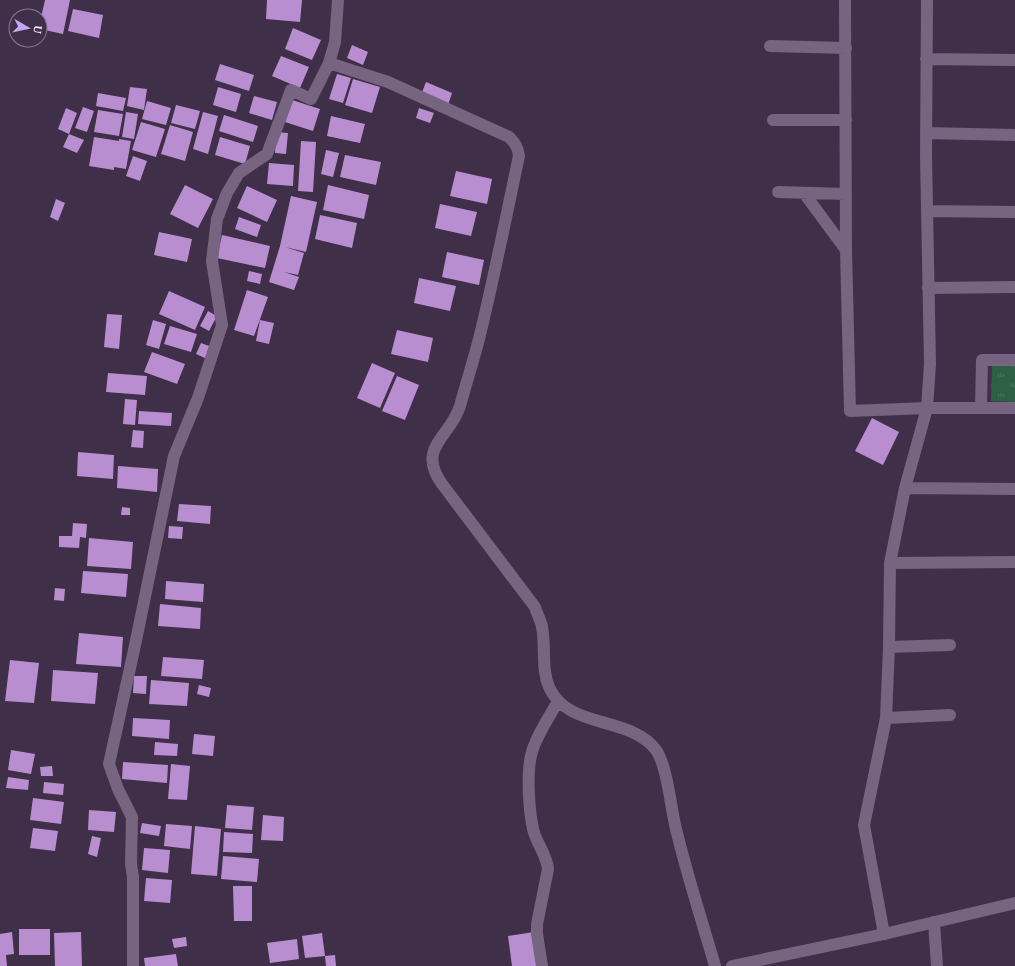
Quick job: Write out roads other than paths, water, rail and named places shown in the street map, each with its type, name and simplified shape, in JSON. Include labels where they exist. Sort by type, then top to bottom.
[{"type":"street","points":[[133,966],[133,877],[131,864],[132,817],[118,789],[109,764],[174,456],[198,398],[222,325],[212,261],[217,218],[227,193],[239,173],[267,154],[291,90],[311,99],[329,63],[334,42],[338,0]]},
{"type":"street","points":[[845,0],[846,250],[850,411],[927,408],[1015,408]]},
{"type":"street","points":[[884,934],[864,825],[886,718],[890,563],[905,488],[927,408],[930,364],[926,133],[927,0]]},
{"type":"street","points":[[770,46],[846,48]]},
{"type":"street","points":[[926,59],[1015,60]]},
{"type":"street","points":[[329,63],[388,82],[502,134],[514,142],[518,148],[519,156],[479,340],[458,410],[432,453],[433,464],[436,476],[535,607],[542,626],[544,672],[550,688],[558,701],[574,712],[634,733],[647,741],[662,761],[676,829],[715,966]]},
{"type":"street","points":[[773,120],[846,120]]},
{"type":"street","points":[[926,133],[1015,135]]},
{"type":"street","points":[[778,192],[846,194]]},
{"type":"street","points":[[804,193],[846,250]]},
{"type":"street","points":[[927,211],[1015,212]]},
{"type":"street","points":[[928,288],[1015,287]]},
{"type":"street","points":[[981,408],[982,360],[1015,360]]},
{"type":"street","points":[[905,488],[1015,489]]},
{"type":"street","points":[[890,563],[1015,562]]},
{"type":"street","points":[[889,647],[950,645]]},
{"type":"street","points":[[542,966],[537,924],[548,869],[547,862],[533,830],[530,815],[529,772],[532,752],[558,701]]},
{"type":"street","points":[[886,718],[950,715]]},
{"type":"street","points":[[732,966],[749,964],[884,934],[1015,903]]},
{"type":"street","points":[[934,922],[937,966]]}]
